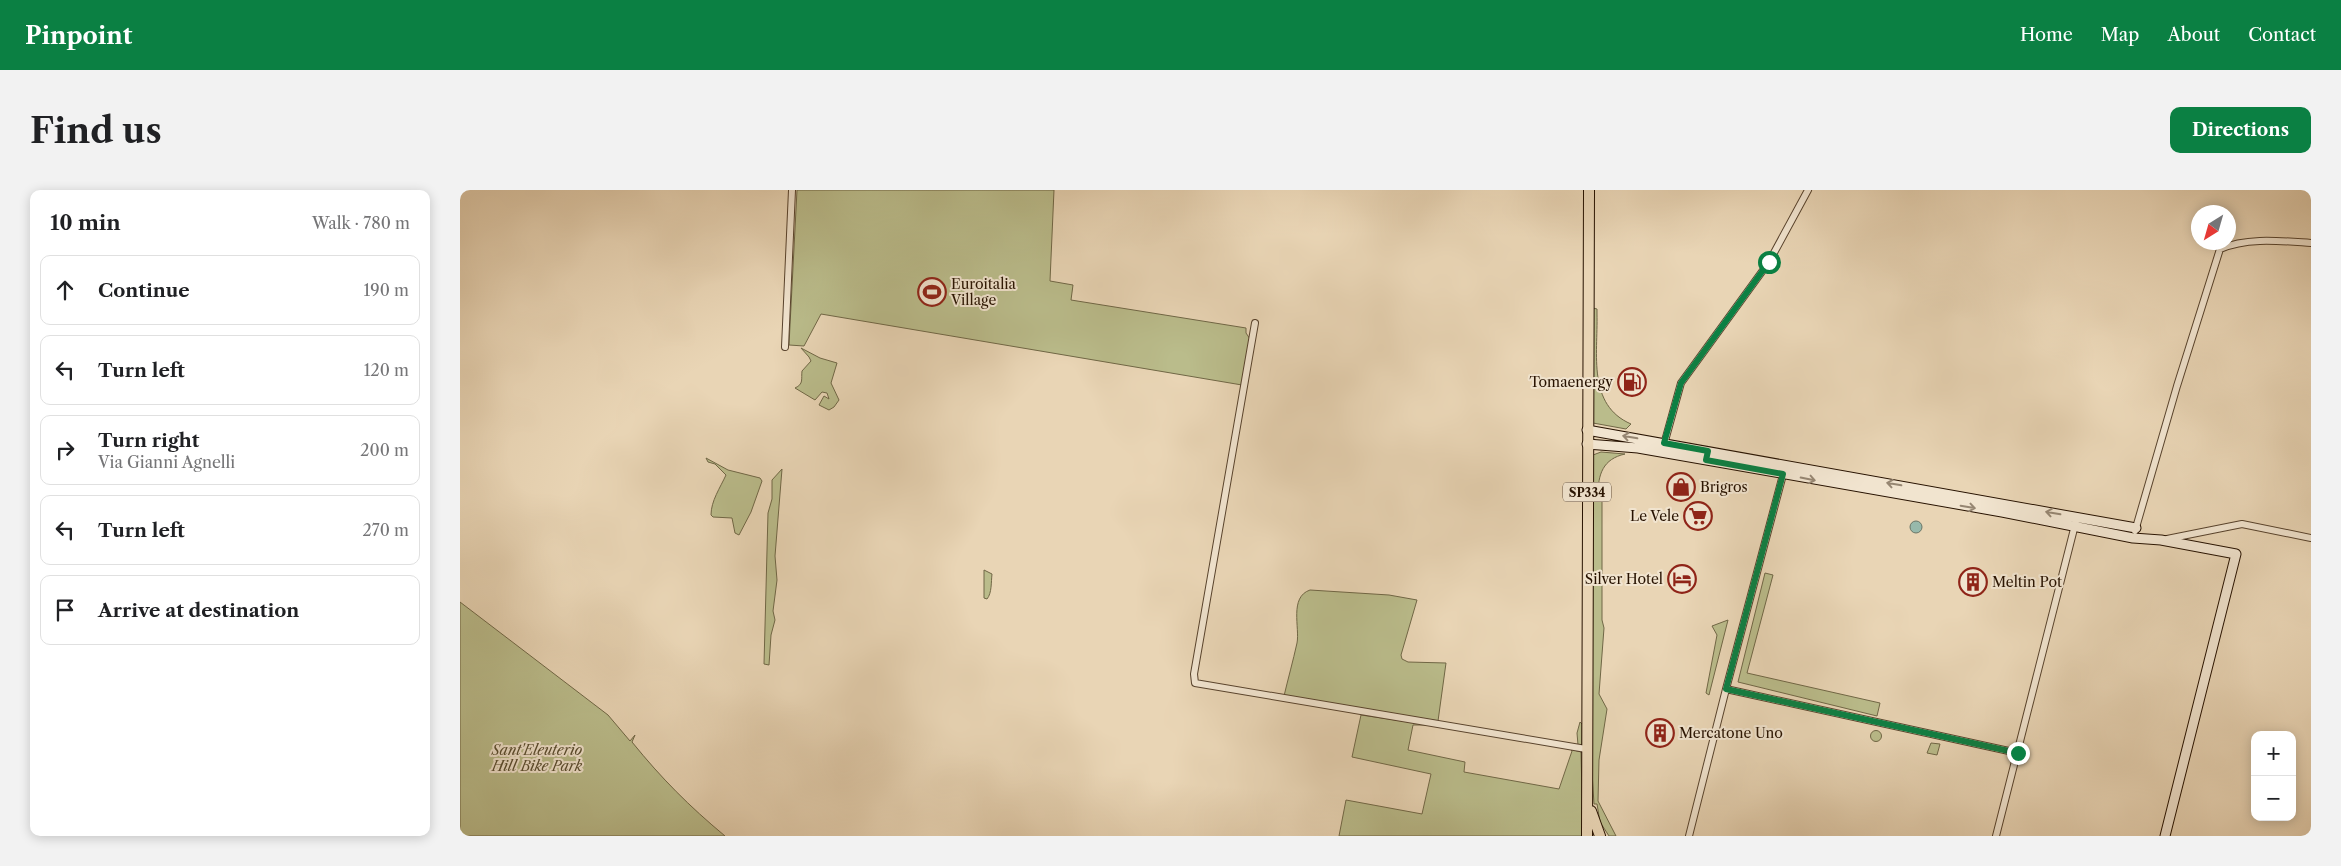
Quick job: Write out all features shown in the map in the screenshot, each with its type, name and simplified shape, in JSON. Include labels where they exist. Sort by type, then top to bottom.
[{"type":"main road","name":"SP334","points":[[1587,836],[1589,190]]},
{"type":"main road","name":"SP334","points":[[1588,794],[1600,836]]},
{"type":"street","points":[[784,347],[792,190]]},
{"type":"street","points":[[1663,448],[1681,383],[1769,262],[1808,190]]},
{"type":"street","points":[[2134,538],[2177,386],[2220,249],[2233,243],[2311,243]]},
{"type":"street","points":[[1255,323],[1194,674],[1195,683],[1586,749]]},
{"type":"street","points":[[1587,430],[1783,474],[2134,538],[2161,540],[2236,554],[2165,836]]},
{"type":"street","points":[[1587,444],[1663,448]]},
{"type":"street","points":[[1707,456],[1785,465],[2136,528]]},
{"type":"street","points":[[1689,836],[1785,465]]},
{"type":"street","points":[[1996,836],[2077,517]]},
{"type":"street","points":[[2161,540],[2242,524],[2311,538]]},
{"type":"street","points":[[1726,689],[2018,753]]},
{"type":"green space","name":"Euroitalia Village","points":[[797,190],[1054,190],[1050,281],[1073,285],[1071,300],[1246,328],[1246,333],[1250,339],[1242,385],[821,314],[804,346],[789,345]]},
{"type":"green space","points":[[1593,308],[1597,309],[1597,361],[1601,391],[1607,404],[1617,415],[1631,424],[1626,429],[1593,423]]},
{"type":"green space","points":[[801,348],[820,358],[837,363],[831,383],[839,400],[829,410],[819,405],[824,396],[829,399],[827,393],[822,392],[815,400],[795,388],[801,383],[802,371],[811,361]]},
{"type":"green space","points":[[1601,452],[1625,454],[1618,456],[1603,468],[1599,480],[1598,495],[1602,495],[1602,620],[1604,628],[1599,694],[1607,709],[1599,760],[1598,801],[1616,836],[1609,836],[1600,822],[1597,804],[1594,804],[1591,756],[1593,455]]},
{"type":"green space","points":[[706,458],[728,470],[760,478],[762,481],[751,512],[739,535],[735,533],[732,518],[713,517],[711,515],[714,500],[726,475],[715,464],[708,462]]},
{"type":"green space","points":[[782,469],[775,556],[777,580],[773,611],[775,620],[771,635],[769,665],[764,664],[768,513],[772,499],[772,480]]},
{"type":"green space","points":[[984,570],[992,574],[991,591],[987,599],[984,598]]},
{"type":"green space","points":[[1765,573],[1773,575],[1747,673],[1880,703],[1877,716],[1738,682]]},
{"type":"green space","points":[[1310,590],[1389,595],[1417,600],[1401,655],[1402,659],[1408,662],[1446,663],[1438,721],[1284,696],[1298,637],[1297,606],[1304,594]]},
{"type":"green space","name":"Sant'Eleuterio Hill Bike Park","points":[[460,602],[608,715],[630,741],[635,735],[632,742],[654,768],[688,803],[725,836],[460,836]]},
{"type":"green space","points":[[1728,620],[1709,695],[1706,693],[1717,635],[1712,626]]},
{"type":"green space","points":[[1361,715],[1425,725],[1413,725],[1408,750],[1465,762],[1464,772],[1559,789],[1572,751],[1570,749],[1581,752],[1583,836],[1339,836],[1346,800],[1422,814],[1431,774],[1352,757]]},
{"type":"green space","points":[[1580,722],[1582,724],[1582,746],[1578,745],[1577,733]]},
{"type":"green space","points":[[1876,730],[1882,736],[1876,742],[1870,736]]},
{"type":"green space","points":[[1931,743],[1940,744],[1937,755],[1927,753]]},
{"type":"shaded area","points":[[1918,521],[1921,522],[1921,532],[1914,533],[1911,532],[1910,525],[1911,522]]},
{"type":"place","name":"Euroitalia Village","points":[[932,292]]},
{"type":"place","name":"Tomaenergy","points":[[1632,382]]},
{"type":"place","name":"Brigros","points":[[1681,487]]},
{"type":"place","name":"Le Vele","points":[[1698,516]]},
{"type":"place","name":"Silver Hotel","points":[[1682,579]]},
{"type":"place","name":"Meltin Pot","points":[[1973,582]]},
{"type":"place","name":"Mercatone Uno","points":[[1660,733]]},
{"type":"route","points":[[1769,262],[1716,338],[1681,383],[1664,443],[1708,451],[1706,460],[1783,474],[1726,689],[2018,753]]}]
